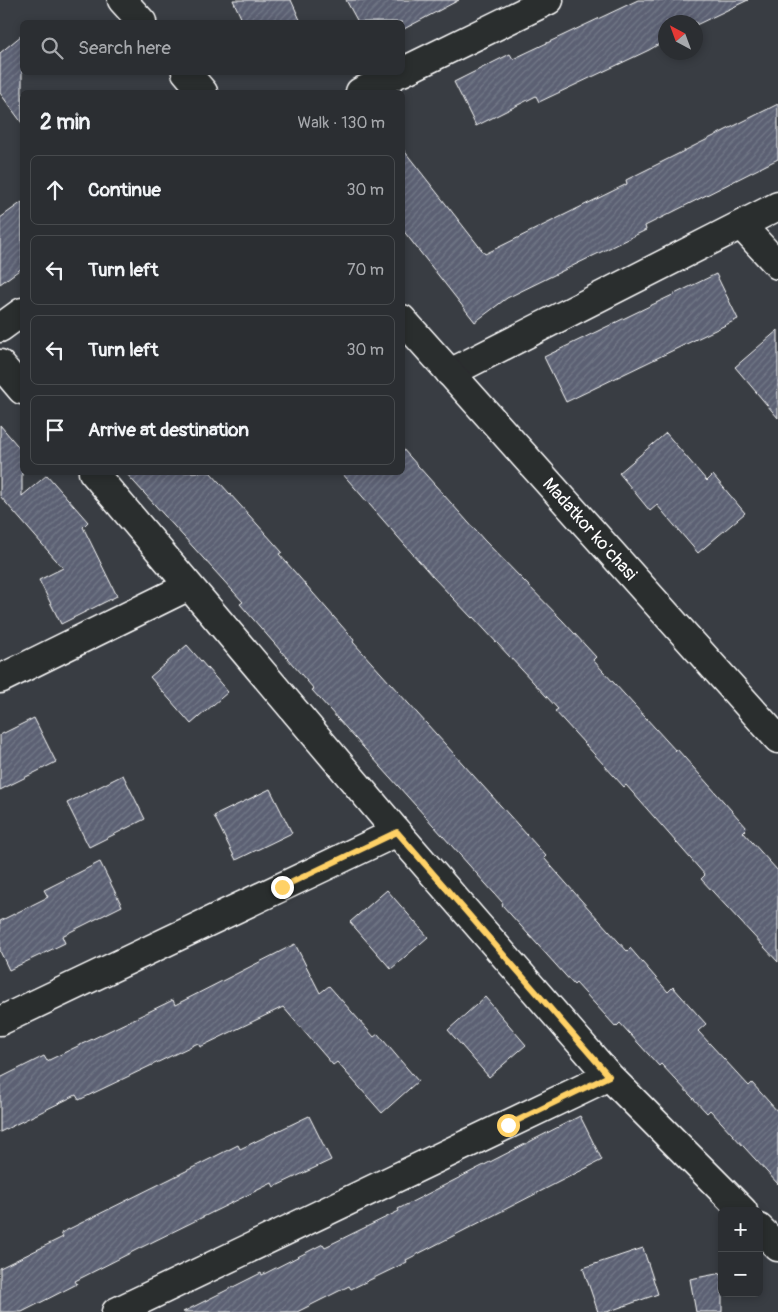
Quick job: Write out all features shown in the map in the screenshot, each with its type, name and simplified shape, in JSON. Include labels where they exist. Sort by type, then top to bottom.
[{"type":"street","points":[[122,0],[140,20]]},
{"type":"street","points":[[405,71],[549,0]]},
{"type":"street","points":[[189,75],[201,90]]},
{"type":"street","points":[[364,90],[396,75]]},
{"type":"street","points":[[450,373],[778,206]]},
{"type":"street","points":[[741,225],[778,265]]},
{"type":"street","points":[[0,328],[20,313]]},
{"type":"street","name":"Madatkor ko'chasi","points":[[405,322],[778,739]]},
{"type":"street","points":[[0,364],[20,388]]},
{"type":"street","points":[[96,475],[397,832],[609,1076],[738,1207]]},
{"type":"street","points":[[0,679],[189,586]]},
{"type":"street","points":[[0,1021],[397,832]]},
{"type":"street","points":[[128,1309],[609,1076]]},
{"type":"street","points":[[763,1232],[778,1247]]},
{"type":"building","points":[[233,0],[291,0],[300,20],[242,20]]},
{"type":"building","points":[[346,0],[459,0],[405,28],[405,20],[357,20]]},
{"type":"building","points":[[638,0],[748,0],[703,22],[703,15],[658,15],[658,45],[539,102],[536,96],[476,126],[454,82],[510,54],[513,59]]},
{"type":"building","points":[[20,37],[22,90],[20,90],[20,120],[0,93],[0,53]]},
{"type":"building","points":[[778,104],[778,159],[645,226],[646,230],[507,298],[475,322],[405,233],[405,152],[485,254],[627,184],[626,180]]},
{"type":"building","points":[[20,203],[20,269],[0,284],[0,218]]},
{"type":"building","points":[[716,274],[738,319],[566,402],[544,357]]},
{"type":"building","points":[[778,330],[778,418],[735,367]]},
{"type":"building","points":[[0,425],[20,449],[22,496],[47,475],[88,522],[83,527],[117,596],[61,624],[39,580],[63,568],[0,496]]},
{"type":"building","points":[[666,433],[707,481],[713,475],[745,513],[698,553],[657,505],[650,511],[619,473]]},
{"type":"building","points":[[405,451],[484,540],[596,657],[593,660],[676,751],[677,749],[747,828],[743,832],[778,871],[778,962],[701,879],[705,875],[626,785],[624,787],[555,711],[558,709],[473,617],[433,577],[344,475],[405,475]]},
{"type":"building","points":[[128,475],[213,475],[282,552],[279,554],[354,640],[353,642],[546,856],[544,858],[581,900],[627,951],[630,948],[668,992],[673,987],[706,1024],[698,1031],[749,1086],[752,1083],[778,1112],[778,1184],[710,1110],[707,1113],[661,1064],[659,1066],[620,1023],[616,1027],[576,983],[574,985],[312,690],[314,689],[240,604],[243,602]]},
{"type":"building","points":[[187,645],[228,692],[191,724],[150,677]]},
{"type":"building","points":[[34,718],[56,762],[0,790],[0,735]]},
{"type":"building","points":[[123,775],[145,819],[89,847],[67,803]]},
{"type":"building","points":[[270,789],[292,833],[236,860],[214,816]]},
{"type":"building","points":[[100,862],[122,906],[62,936],[65,943],[9,970],[0,951],[0,921],[48,897],[44,890]]},
{"type":"building","points":[[387,890],[428,937],[391,969],[350,922]]},
{"type":"building","points":[[295,944],[320,993],[329,986],[374,1037],[378,1034],[418,1081],[382,1113],[337,1062],[333,1065],[283,1007],[200,1047],[198,1043],[79,1100],[76,1095],[0,1132],[0,1078],[44,1056],[47,1061],[173,1000],[175,1005]]},
{"type":"building","points":[[485,997],[526,1045],[489,1077],[448,1030]]},
{"type":"building","points":[[309,1116],[331,1160],[274,1187],[272,1183],[75,1281],[77,1284],[22,1312],[0,1312],[0,1268],[63,1237],[61,1233],[238,1145],[240,1149]]},
{"type":"building","points":[[580,1116],[602,1160],[406,1260],[407,1262],[351,1289],[349,1286],[297,1312],[183,1312],[323,1244],[325,1247],[399,1211],[398,1209]]},
{"type":"building","points":[[643,1248],[658,1294],[607,1312],[598,1312],[583,1268]]},
{"type":"building","points":[[718,1274],[718,1297],[722,1297],[722,1312],[696,1312],[690,1279]]},
{"type":"route","points":[[282,887],[397,832],[609,1076],[508,1125]]}]
